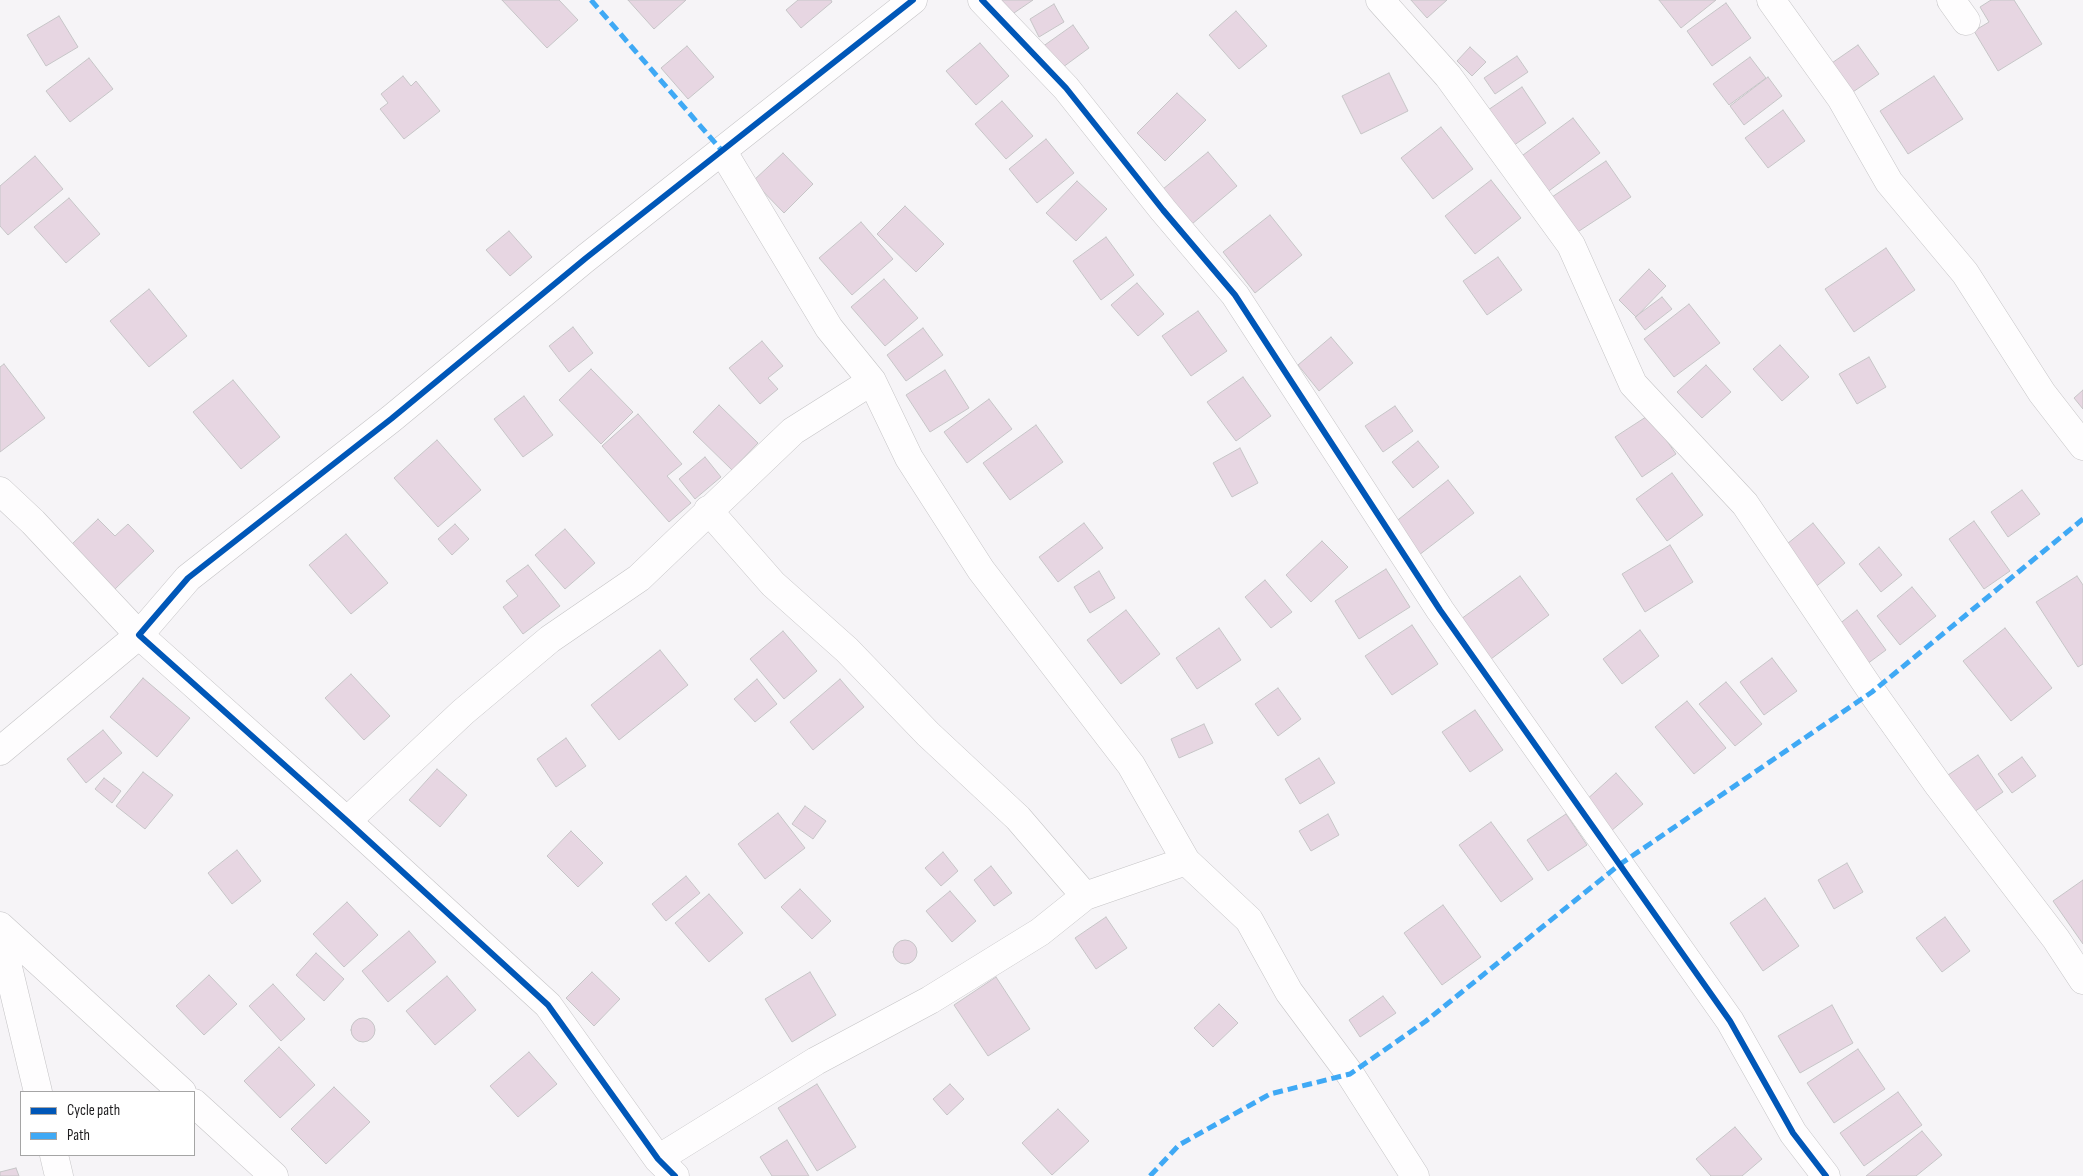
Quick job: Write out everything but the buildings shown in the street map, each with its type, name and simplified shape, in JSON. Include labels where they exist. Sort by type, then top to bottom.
[{"type":"street","points":[[0,751],[139,635],[188,578],[391,420],[586,258],[723,152],[913,0]]},
{"type":"street","points":[[982,0],[1066,88],[1163,210],[1235,295],[1440,610],[1730,1021],[1793,1133],[1826,1176]]},
{"type":"street","points":[[1380,0],[1448,76],[1570,245],[1633,384],[1746,504],[1872,692],[1939,786],[2056,939],[2083,980]]},
{"type":"street","points":[[1771,0],[1841,98],[1889,182],[1965,273],[2042,393],[2083,446]]},
{"type":"street","points":[[723,152],[829,328],[872,381],[909,458],[981,570],[1131,765],[1186,861],[1249,920],[1289,992],[1350,1074],[1415,1176]]},
{"type":"street","points":[[347,821],[463,712],[550,639],[639,578],[792,431],[872,381]]},
{"type":"street","points":[[0,491],[33,522],[139,635],[347,821],[548,1005],[667,1168],[816,1061],[930,1000],[1040,932],[1085,896],[1186,861]]},
{"type":"street","points":[[708,510],[773,584],[847,650],[928,734],[1018,818],[1085,896]]},
{"type":"street","points":[[0,926],[181,1091]]},
{"type":"street","points":[[0,934],[38,1091]]},
{"type":"street","points":[[195,1104],[274,1176]]},
{"type":"street","points":[[54,1156],[59,1176]]},
{"type":"marked path","points":[[591,0],[723,152]]},
{"type":"marked path","points":[[1150,1176],[1179,1145],[1270,1094],[1350,1074],[1426,1021],[1619,865],[1872,692],[2083,519]]},
{"type":"cycle path","points":[[675,1176],[658,1159],[548,1005],[347,821],[139,635],[188,578],[391,419],[586,258],[913,0]]},
{"type":"cycle path","points":[[982,0],[1066,88],[1163,210],[1235,295],[1440,610],[1730,1021],[1793,1133],[1826,1176]]}]
